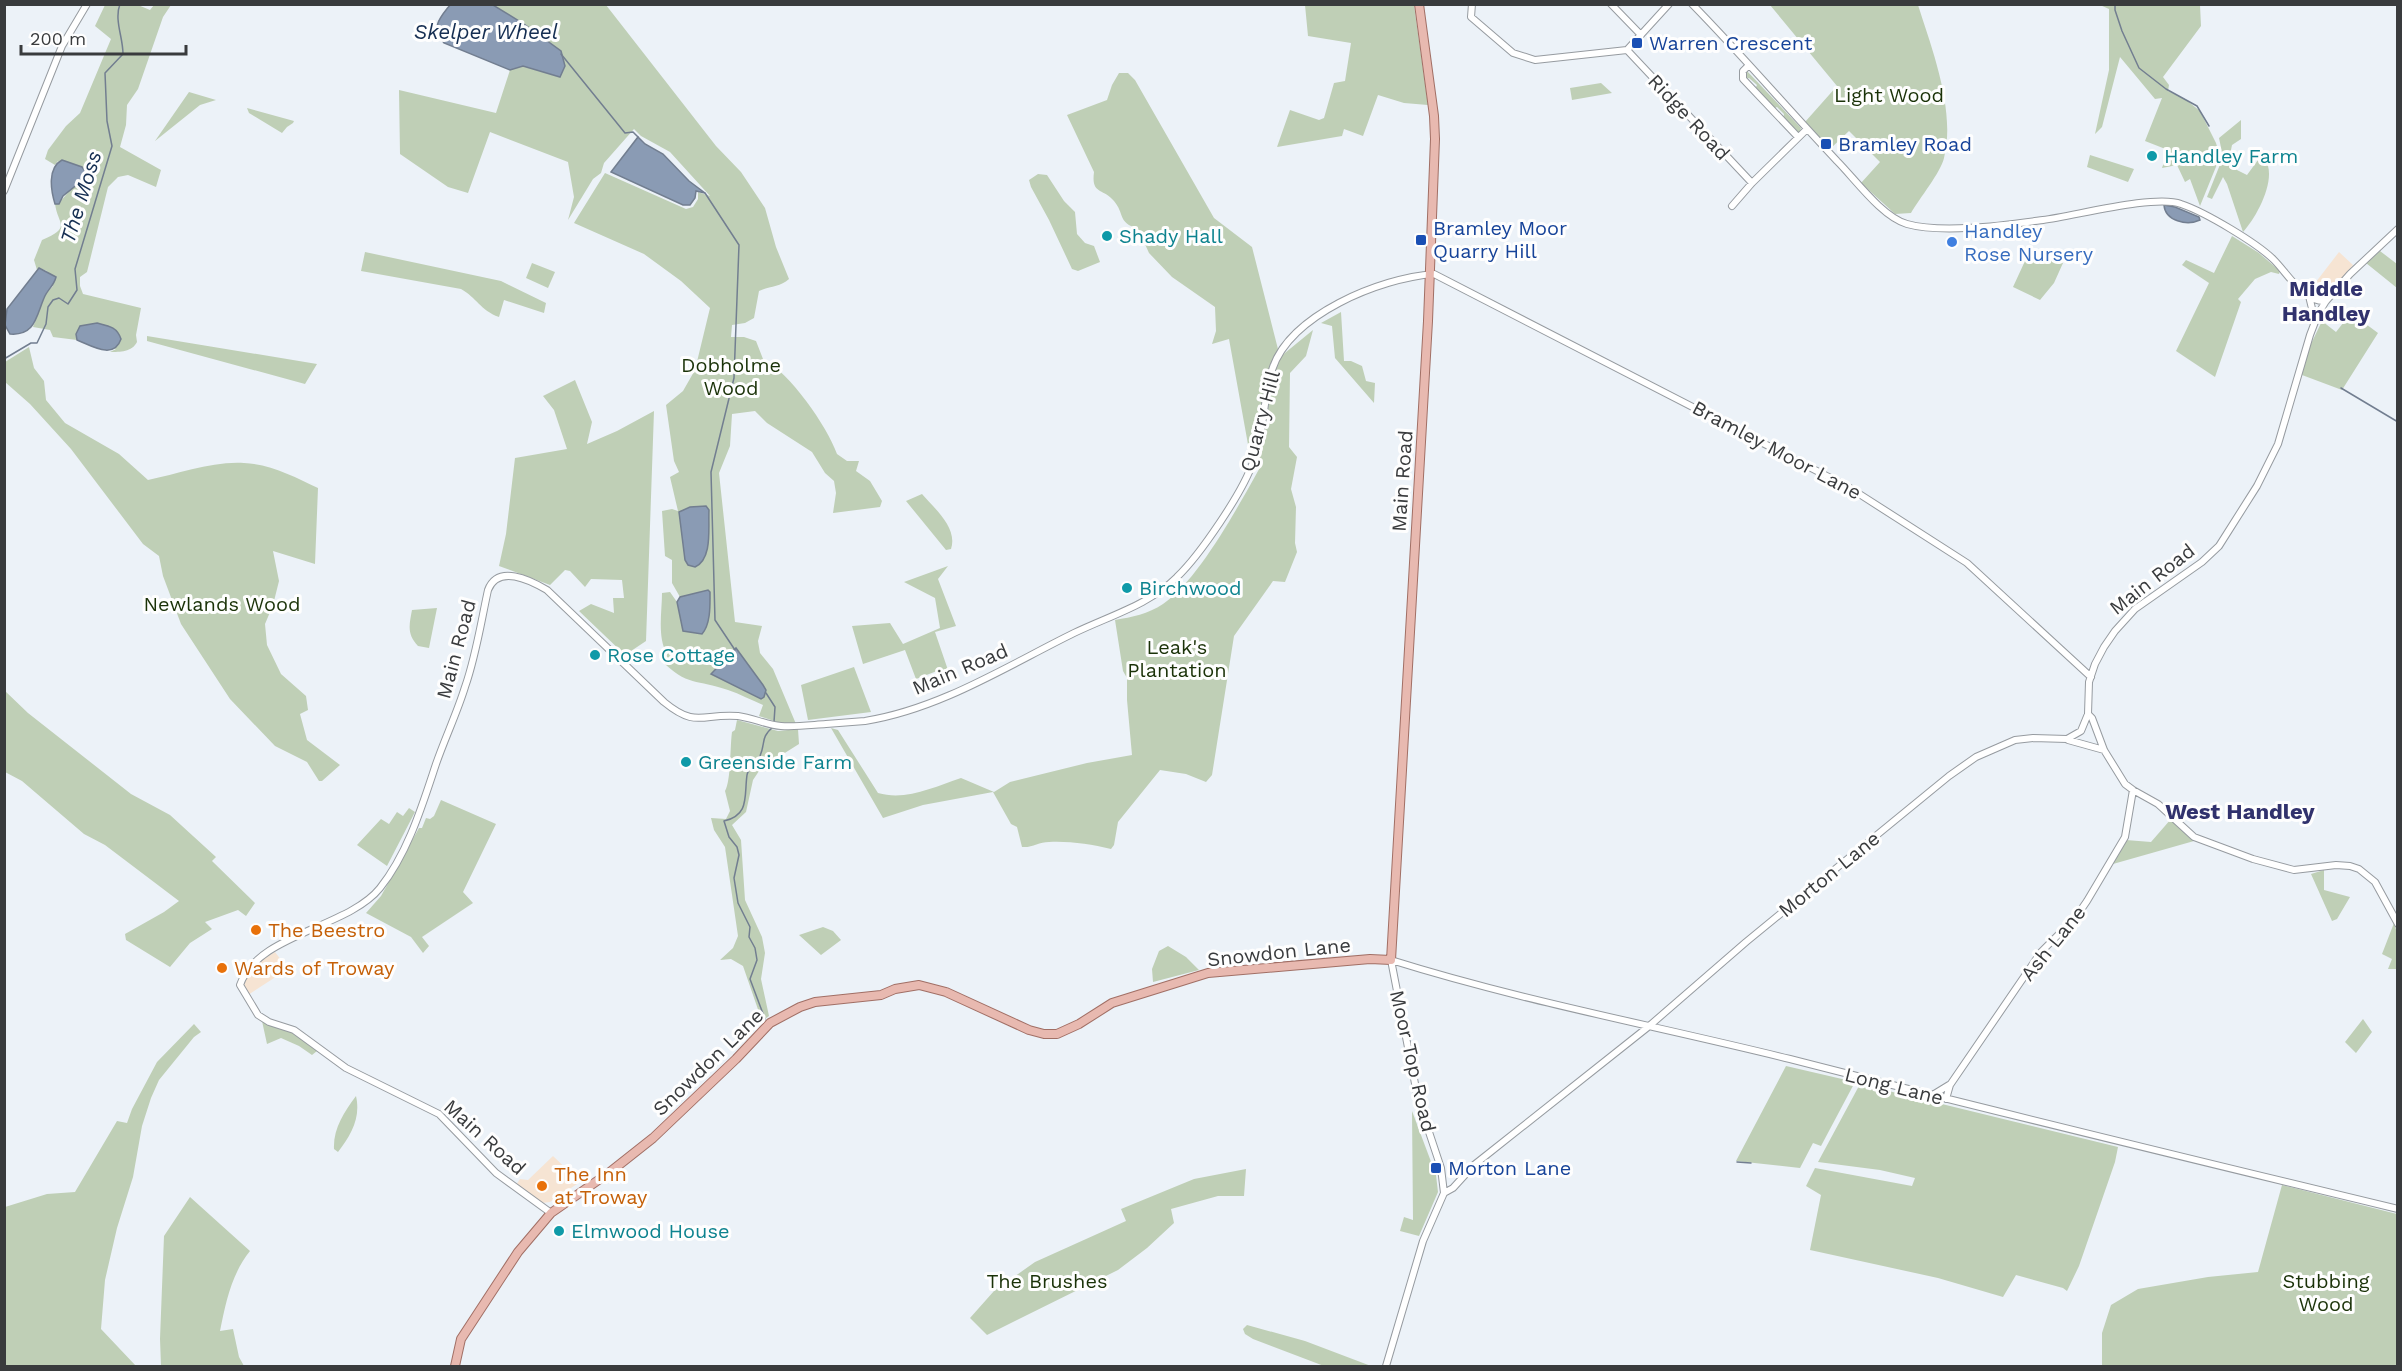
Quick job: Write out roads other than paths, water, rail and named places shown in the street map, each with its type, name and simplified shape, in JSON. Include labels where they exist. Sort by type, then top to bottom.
[{"type":"main road","name":"Main Road","points":[[1391,960],[1430,275],[1434,117],[1419,4]]},
{"type":"main road","name":"Snowdon Lane","points":[[454,1366],[461,1339],[518,1252],[551,1213],[610,1172],[653,1138],[736,1059],[770,1023],[800,1007],[815,1002],[881,995],[895,989],[919,985],[946,992],[1029,1030],[1044,1034],[1057,1034],[1079,1024],[1112,1003],[1208,973],[1370,959],[1391,960]]},
{"type":"street","points":[[4,191],[62,46],[87,4]]},
{"type":"street","points":[[1472,4],[1471,17],[1507,49],[1520,56],[1543,60],[1627,50],[1669,4]]},
{"type":"street","points":[[1611,4],[1641,35]]},
{"type":"street","points":[[1692,4],[1888,214],[1907,224],[1937,228],[2019,224],[2149,202],[2174,201],[2189,207],[2252,243],[2273,260],[2309,296],[2326,301]]},
{"type":"street","name":"Ridge Road","points":[[1627,50],[1752,183]]},
{"type":"street","points":[[1748,66],[1743,71],[1743,79],[1798,137]]},
{"type":"street","points":[[1732,207],[1752,183],[1807,129]]},
{"type":"street","name":"Main Road","points":[[2397,229],[2358,265],[2326,301],[2315,321],[2278,444],[2238,520],[2219,546],[2202,562],[2148,599],[2126,618],[2104,647],[2091,677],[2088,714],[2092,718],[2104,750],[2125,784],[2158,804],[2186,832],[2217,846],[2294,870],[2342,864],[2359,869],[2381,889],[2397,924]]},
{"type":"street","name":"Quarry Hill","points":[[1155,596],[1178,576],[1205,541],[1249,472],[1259,443],[1272,370],[1281,348],[1313,319],[1349,298],[1385,285],[1430,275]]},
{"type":"street","name":"Bramley Moor Lane","points":[[1430,275],[1452,283],[1850,488],[1967,563],[2091,677]]},
{"type":"street","points":[[2309,296],[2315,321]]},
{"type":"street","name":"Main Road","points":[[551,1213],[496,1173],[440,1114],[346,1068],[294,1030],[269,1022],[258,1015],[240,985],[245,972],[264,955],[356,908],[380,888],[415,825],[465,688],[488,590],[497,577],[510,576],[547,590],[664,702],[684,716],[695,718],[735,716],[773,725],[866,720],[926,704],[1007,669],[1065,637],[1155,596]]},
{"type":"street","points":[[2067,740],[2081,731],[2088,714]]},
{"type":"street","name":"Morton Lane","points":[[1444,1193],[1453,1188],[1474,1165],[1648,1027],[1746,942],[1949,776],[1976,757],[2015,740],[2033,738],[2067,740],[2104,750]]},
{"type":"street","name":"Ash Lane","points":[[1946,1100],[1950,1085],[2041,952],[2072,922],[2087,901],[2125,837],[2133,790]]},
{"type":"street","name":"Long Lane","points":[[1391,960],[1648,1027],[1789,1059],[1946,1100],[2397,1209]]},
{"type":"street","name":"Moor Top Road","points":[[1391,960],[1418,1099],[1441,1168],[1444,1193]]},
{"type":"street","name":"Ash Lane","points":[[1931,1096],[1950,1085]]},
{"type":"street","points":[[1386,1366],[1423,1241],[1444,1193]]},
{"type":"water","name":"Skelper Wheel","points":[[450,5],[493,5],[524,24],[561,51],[565,66],[560,77],[523,66],[510,70],[444,43],[437,27]]},
{"type":"water","points":[[638,137],[645,144],[663,154],[689,181],[705,193],[696,191],[695,198],[690,205],[683,205],[611,172]]},
{"type":"water","points":[[62,160],[82,167],[85,171],[84,179],[63,196],[59,204],[55,204],[51,180],[54,168]]},
{"type":"water","points":[[2164,205],[2199,217],[2200,220],[2178,221],[2168,215]]},
{"type":"water","points":[[39,268],[56,277],[55,280],[45,295],[30,328],[25,332],[10,334],[5,325],[7,309]]},
{"type":"water","points":[[97,323],[112,328],[119,335],[121,339],[113,349],[102,350],[77,340],[76,334],[80,326]]},
{"type":"water","points":[[706,506],[709,510],[707,550],[701,563],[695,567],[688,565],[685,560],[679,512],[690,507]]},
{"type":"water","points":[[708,590],[710,608],[705,630],[702,634],[683,631],[677,602],[680,597]]},
{"type":"water","points":[[736,648],[766,690],[761,699],[711,674]]},
{"type":"waterway","name":"The Moss","points":[[4,359],[31,343],[37,343],[46,324],[48,307],[53,300],[59,298],[68,304],[77,290],[75,269],[112,146],[107,121],[105,73],[123,54],[118,22],[120,4]]},
{"type":"waterway","points":[[2115,4],[2122,31],[2139,68],[2166,89],[2197,106],[2209,126]]},
{"type":"waterway","points":[[561,54],[625,133],[633,132],[638,137]]},
{"type":"waterway","points":[[705,193],[739,245],[734,378],[711,472],[715,620],[735,650]]},
{"type":"waterway","points":[[2341,388],[2398,422]]},
{"type":"waterway","points":[[766,693],[775,707],[774,722]]},
{"type":"waterway","points":[[765,1019],[750,979],[757,960],[755,948],[749,937],[750,927],[738,903],[734,878],[739,855],[737,847],[729,837],[724,821],[732,818],[742,809],[748,772],[760,756],[765,737],[773,727]]},
{"type":"waterway","points":[[1737,1162],[1751,1163]]},
{"type":"place","name":"Warren Crescent","points":[[1637,43]]},
{"type":"place","name":"Bramley Road","points":[[1826,144]]},
{"type":"place","name":"Handley Farm","points":[[2152,156]]},
{"type":"place","name":"Shady Hall","points":[[1107,236]]},
{"type":"place","name":"Bramley Moor Quarry Hill","points":[[1421,240]]},
{"type":"place","name":"Handley Rose Nursery","points":[[1952,242]]},
{"type":"place","name":"Birchwood","points":[[1127,588]]},
{"type":"place","name":"Rose Cottage","points":[[595,655]]},
{"type":"place","name":"Greenside Farm","points":[[686,762]]},
{"type":"place","name":"The Beestro","points":[[256,930]]},
{"type":"place","name":"Wards of Troway","points":[[222,968]]},
{"type":"place","name":"Morton Lane","points":[[1436,1168]]},
{"type":"place","name":"The Inn at Troway","points":[[542,1186]]},
{"type":"place","name":"Elmwood House","points":[[559,1231]]},
{"type":"district","name":"Middle Handley","points":[[2326,300]]},
{"type":"district","name":"West Handley","points":[[2240,811]]},
{"type":"park label","name":"Light Wood","points":[[1889,95]]},
{"type":"park label","name":"Dobholme Wood","points":[[731,376]]},
{"type":"park label","name":"Newlands Wood","points":[[222,604]]},
{"type":"park label","name":"Leak's Plantation","points":[[1177,658]]},
{"type":"park label","name":"The Brushes","points":[[1047,1281]]},
{"type":"park label","name":"Stubbing Wood","points":[[2326,1292]]}]
